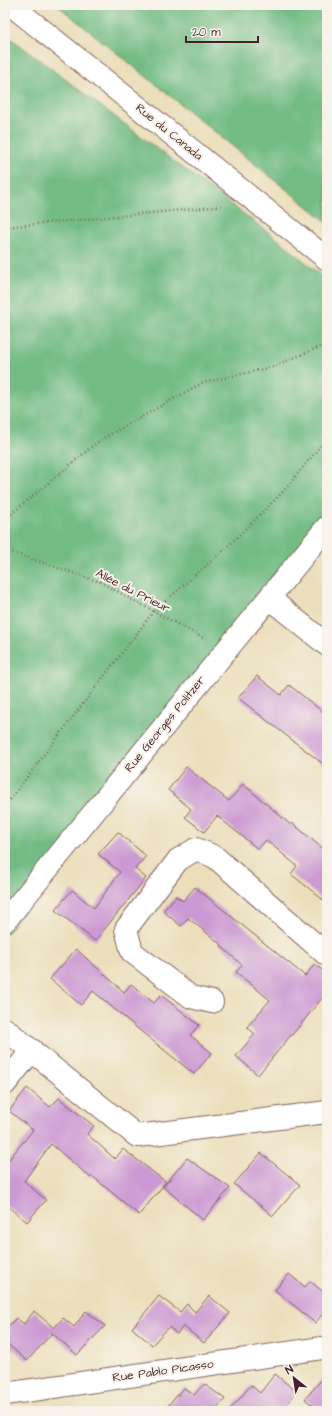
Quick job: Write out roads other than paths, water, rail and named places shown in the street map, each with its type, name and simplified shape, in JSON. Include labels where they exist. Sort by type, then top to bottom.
[{"type":"street","name":"Rue du Canada","points":[[11,5],[327,259]]},
{"type":"street","name":"Rue Georges Politzer","points":[[5,921],[327,527]]},
{"type":"street","points":[[269,598],[327,645]]},
{"type":"street","points":[[212,1002],[191,997],[132,952],[126,929],[178,860],[196,849],[215,857],[327,955]]},
{"type":"street","points":[[5,1030],[32,1050],[137,1136],[327,1112]]},
{"type":"street","points":[[5,1084],[32,1050]]},
{"type":"street","name":"Rue Pablo Picasso","points":[[5,1394],[322,1348]]}]
